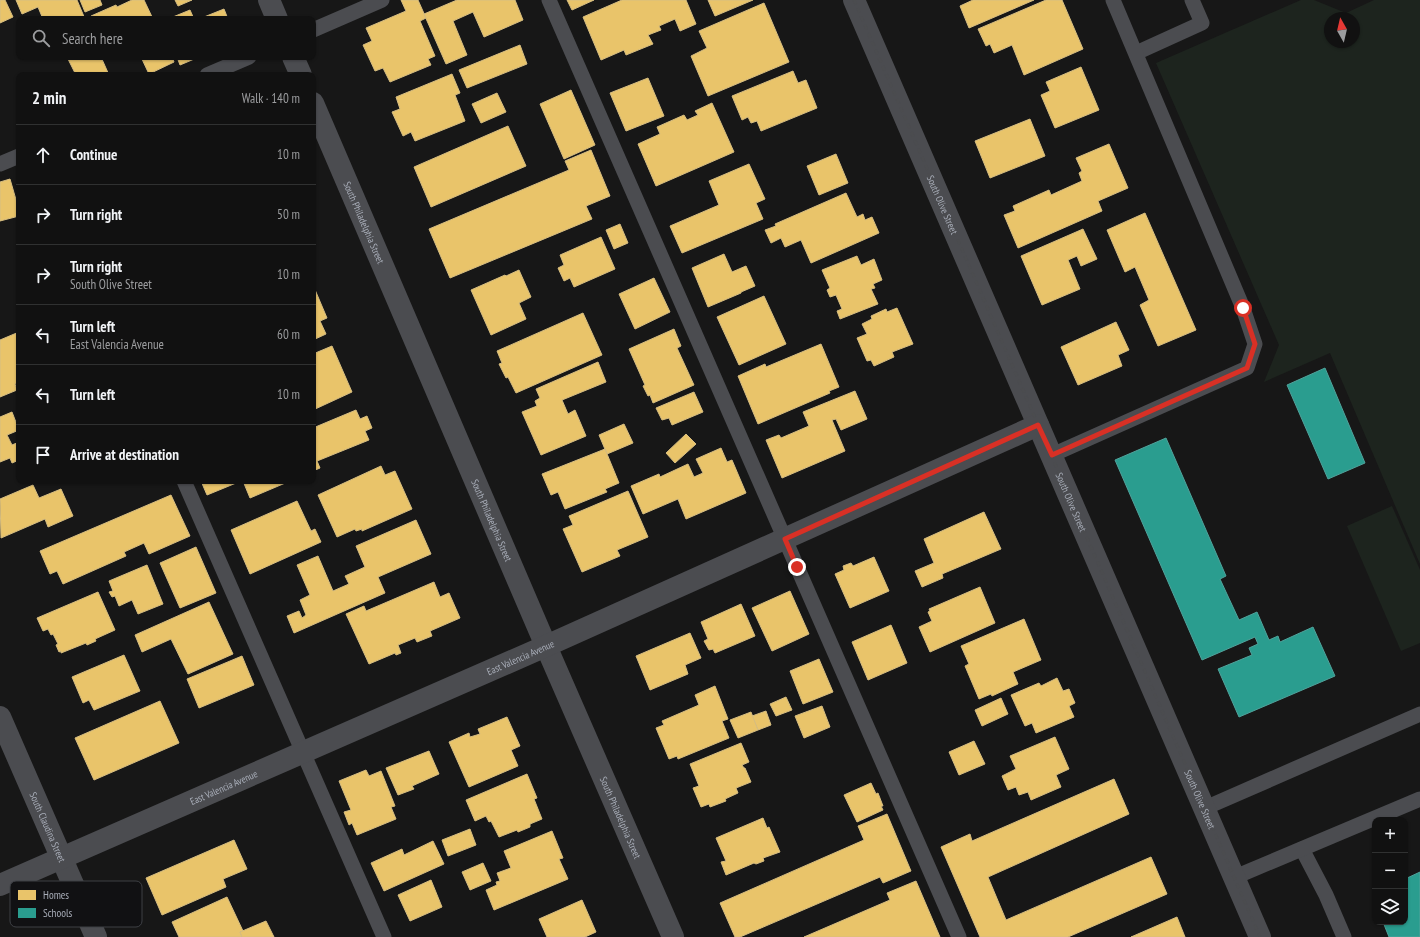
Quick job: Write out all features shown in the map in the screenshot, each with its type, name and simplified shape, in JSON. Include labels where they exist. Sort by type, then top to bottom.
[{"type":"street","points":[[268,0],[276,16]]},
{"type":"street","name":"South Olive Street","points":[[854,0],[1260,937]]},
{"type":"street","points":[[294,60],[300,72]]},
{"type":"street","name":"South Philadelphia Street","points":[[316,110],[546,646],[673,937]]},
{"type":"street","name":"East Valencia Avenue","points":[[0,885],[546,646],[1038,425]]},
{"type":"street","name":"South Claudina Street","points":[[0,717],[72,881]]},
{"type":"street","name":"South Claudina Street","points":[[92,927],[96,937]]},
{"type":"lane","points":[[316,29],[382,0]]},
{"type":"lane","points":[[549,0],[959,937]]},
{"type":"lane","points":[[1052,455],[1247,368],[1255,344],[1243,308],[1113,0]]},
{"type":"lane","points":[[1136,53],[1202,23],[1192,0]]},
{"type":"lane","points":[[214,72],[242,60]]},
{"type":"lane","points":[[0,164],[16,157]]},
{"type":"lane","points":[[185,484],[384,937]]},
{"type":"lane","points":[[1205,808],[1420,714]]},
{"type":"lane","points":[[1235,877],[1420,799]]},
{"type":"lane","points":[[1302,849],[1326,894],[1344,937]]},
{"type":"shaded area","points":[[1301,0],[1314,0],[1344,12],[1324,12],[1324,48],[1360,48],[1360,12],[1348,12],[1374,0],[1420,0],[1420,564],[1330,353],[1264,382],[1279,345],[1156,63]]},
{"type":"shaded area","points":[[1392,506],[1420,570],[1420,643],[1401,651],[1347,526]]},
{"type":"building: Homes","points":[[0,0],[5,0],[13,17],[0,23]]},
{"type":"building: Homes","points":[[16,0],[77,0],[84,16],[42,16],[38,7],[22,14]]},
{"type":"building: Homes","points":[[80,0],[100,0],[102,5],[85,12]]},
{"type":"building: Homes","points":[[132,0],[144,0],[152,16],[91,16],[116,5],[117,7]]},
{"type":"building: Homes","points":[[175,0],[192,0],[178,6]]},
{"type":"building: Homes","points":[[401,0],[418,0],[426,18],[420,21],[435,56],[428,59],[431,65],[390,82],[383,68],[375,71],[363,45],[372,41],[366,28],[406,11]]},
{"type":"building: Homes","points":[[457,0],[515,0],[523,20],[484,37],[473,12],[453,21],[467,55],[446,64],[424,14]]},
{"type":"building: Homes","points":[[567,0],[594,0],[572,10]]},
{"type":"building: Homes","points":[[622,0],[686,0],[696,24],[680,31],[675,19],[659,26],[661,30],[648,35],[653,44],[626,55],[624,50],[601,60],[583,17]]},
{"type":"building: Homes","points":[[708,0],[753,0],[715,16]]},
{"type":"building: Homes","points":[[973,0],[1034,0],[969,28],[960,6]]},
{"type":"building: Homes","points":[[1046,0],[1062,0],[1083,49],[1024,75],[1012,45],[994,53],[990,44],[986,46],[978,29]]},
{"type":"building: Homes","points":[[764,3],[789,62],[708,96],[691,56],[707,48],[699,31]]},
{"type":"building: Homes","points":[[224,9],[227,16],[206,16]]},
{"type":"building: Homes","points":[[190,10],[193,16],[175,16]]},
{"type":"building: Homes","points":[[520,45],[527,64],[467,88],[459,70]]},
{"type":"building: Homes","points":[[68,60],[102,60],[108,72],[74,72]]},
{"type":"building: Homes","points":[[142,60],[173,60],[174,62],[153,72],[148,72]]},
{"type":"building: Homes","points":[[178,60],[192,60],[180,65]]},
{"type":"building: Homes","points":[[1081,67],[1099,110],[1055,128],[1041,95],[1050,91],[1046,82]]},
{"type":"building: Homes","points":[[793,71],[798,83],[806,80],[817,108],[761,131],[757,121],[751,123],[748,117],[742,120],[732,96]]},
{"type":"building: Homes","points":[[452,74],[460,93],[455,95],[465,121],[415,141],[411,132],[403,136],[392,112],[400,109],[396,97]]},
{"type":"building: Homes","points":[[648,78],[664,116],[626,131],[610,93]]},
{"type":"building: Homes","points":[[571,90],[595,145],[564,159],[540,104]]},
{"type":"building: Homes","points":[[497,93],[506,112],[481,123],[472,104]]},
{"type":"building: Homes","points":[[712,103],[734,152],[656,186],[638,144],[660,134],[657,127],[684,115],[687,120],[698,115],[695,111]]},
{"type":"building: Homes","points":[[1030,119],[1045,156],[990,178],[975,141]]},
{"type":"building: Homes","points":[[508,126],[526,166],[431,207],[414,167]]},
{"type":"building: Homes","points":[[1109,144],[1128,188],[1098,201],[1102,211],[1018,248],[1004,215],[1015,211],[1013,206],[1049,190],[1051,195],[1082,181],[1079,173],[1082,171],[1076,158]]},
{"type":"building: Homes","points":[[591,150],[610,196],[586,206],[592,219],[450,278],[429,229],[569,170],[565,161]]},
{"type":"building: Homes","points":[[836,154],[848,183],[819,195],[807,166]]},
{"type":"building: Homes","points":[[749,164],[765,199],[756,203],[763,219],[682,253],[670,226],[719,205],[709,181]]},
{"type":"building: Homes","points":[[10,179],[16,200],[16,217],[0,221],[0,182]]},
{"type":"building: Homes","points":[[846,193],[857,217],[863,214],[865,220],[872,217],[879,233],[811,263],[801,240],[785,247],[781,238],[771,243],[765,230],[776,226],[775,224]]},
{"type":"building: Homes","points":[[1145,213],[1196,330],[1158,346],[1140,305],[1149,300],[1135,267],[1125,272],[1107,230]]},
{"type":"building: Homes","points":[[620,224],[628,243],[614,249],[606,230]]},
{"type":"building: Homes","points":[[1083,229],[1097,259],[1081,266],[1077,256],[1068,260],[1080,289],[1042,305],[1021,256]]},
{"type":"building: Homes","points":[[601,237],[615,269],[574,287],[570,278],[564,281],[558,268],[564,265],[560,255]]},
{"type":"building: Homes","points":[[724,254],[732,272],[746,266],[755,286],[708,307],[692,268]]},
{"type":"building: Homes","points":[[857,256],[861,265],[874,259],[882,280],[873,284],[875,288],[871,289],[878,304],[840,319],[837,311],[842,309],[836,295],[830,297],[827,290],[830,288],[822,270]]},
{"type":"building: Homes","points":[[519,270],[531,297],[519,303],[526,319],[491,335],[471,290]]},
{"type":"building: Homes","points":[[654,278],[670,312],[635,329],[619,294]]},
{"type":"building: Homes","points":[[316,292],[327,318],[320,321],[326,334],[316,339]]},
{"type":"building: Homes","points":[[764,296],[786,344],[739,365],[717,317]]},
{"type":"building: Homes","points":[[897,308],[913,344],[892,352],[894,357],[874,366],[871,360],[867,361],[857,338],[867,334],[862,324],[872,319],[871,316],[886,309],[887,312]]},
{"type":"building: Homes","points":[[583,313],[602,355],[516,393],[499,364],[502,363],[497,351]]},
{"type":"building: Homes","points":[[1116,322],[1129,350],[1118,355],[1122,366],[1078,385],[1061,347]]},
{"type":"building: Homes","points":[[674,329],[681,346],[677,348],[694,385],[653,403],[650,395],[648,396],[643,386],[645,385],[629,349]]},
{"type":"building: Homes","points":[[16,333],[16,390],[0,397],[0,340]]},
{"type":"building: Homes","points":[[821,344],[839,387],[829,391],[830,393],[758,424],[738,376],[765,364],[766,367]]},
{"type":"building: Homes","points":[[332,346],[352,392],[316,409],[316,353]]},
{"type":"building: Homes","points":[[598,362],[606,382],[562,400],[568,414],[575,410],[586,436],[541,455],[522,412],[537,406],[535,401],[540,398],[536,389]]},
{"type":"building: Homes","points":[[855,391],[867,419],[841,430],[836,419],[832,420],[845,451],[782,478],[766,440],[779,435],[781,438],[809,426],[803,412]]},
{"type":"building: Homes","points":[[694,392],[703,412],[672,425],[669,418],[662,420],[656,408]]},
{"type":"building: Homes","points":[[356,410],[360,419],[367,416],[372,428],[365,431],[369,440],[317,461],[320,468],[316,470],[316,427]]},
{"type":"building: Homes","points":[[12,412],[16,422],[16,431],[7,435],[12,445],[16,443],[16,461],[12,463],[10,458],[0,462],[0,417]]},
{"type":"building: Homes","points":[[624,424],[633,443],[607,454],[599,435]]},
{"type":"building: Homes","points":[[686,434],[696,444],[675,463],[666,453]]},
{"type":"building: Homes","points":[[721,448],[727,462],[732,460],[746,493],[686,519],[678,499],[643,514],[631,486],[659,474],[660,477],[688,464],[694,477],[703,473],[696,459]]},
{"type":"building: Homes","points":[[605,449],[619,483],[605,489],[607,492],[565,509],[558,492],[551,495],[542,474]]},
{"type":"building: Homes","points":[[381,466],[385,475],[395,471],[412,509],[362,531],[362,529],[356,531],[355,529],[337,537],[318,495]]},
{"type":"building: Homes","points":[[202,484],[234,484],[207,495]]},
{"type":"building: Homes","points":[[244,484],[283,484],[250,498]]},
{"type":"building: Homes","points":[[33,485],[39,498],[61,489],[73,516],[48,527],[45,519],[1,538],[0,499]]},
{"type":"building: Homes","points":[[628,491],[648,537],[617,550],[620,556],[582,572],[563,529],[573,525],[569,516]]},
{"type":"building: Homes","points":[[171,495],[190,536],[149,554],[144,543],[124,552],[126,556],[63,584],[57,571],[50,574],[40,551]]},
{"type":"building: Homes","points":[[297,501],[311,531],[315,529],[321,542],[250,574],[231,530]]},
{"type":"building: Homes","points":[[984,512],[1001,549],[942,574],[943,578],[922,587],[915,571],[934,563],[924,539]]},
{"type":"building: Homes","points":[[416,520],[431,554],[378,577],[385,593],[294,633],[287,616],[299,611],[302,618],[306,615],[300,600],[310,595],[297,565],[318,556],[333,591],[349,584],[345,576],[365,567],[356,546]]},
{"type":"building: Homes","points":[[196,547],[216,593],[180,608],[160,563]]},
{"type":"building: Homes","points":[[874,557],[889,591],[850,608],[835,574],[844,570],[843,566],[851,563],[853,566]]},
{"type":"building: Homes","points":[[147,565],[163,604],[138,614],[132,600],[119,606],[115,596],[112,597],[109,592],[113,591],[109,581]]},
{"type":"building: Homes","points":[[434,582],[440,597],[449,593],[460,618],[430,631],[432,636],[417,642],[415,638],[398,645],[401,653],[396,655],[395,653],[369,664],[346,614],[364,606],[366,611]]},
{"type":"building: Homes","points":[[980,587],[995,623],[930,652],[919,627],[932,621],[928,612],[930,611],[929,609]]},
{"type":"building: Homes","points":[[790,591],[809,634],[772,651],[752,608]]},
{"type":"building: Homes","points":[[98,592],[115,630],[95,639],[96,641],[87,645],[86,643],[61,653],[61,651],[59,652],[56,645],[58,644],[53,634],[51,635],[48,629],[43,631],[37,618]]},
{"type":"building: Homes","points":[[209,602],[233,654],[188,674],[171,639],[142,652],[135,635]]},
{"type":"building: Homes","points":[[741,604],[755,636],[715,653],[713,649],[709,650],[704,641],[708,639],[701,622]]},
{"type":"building: Homes","points":[[1024,619],[1041,660],[1013,672],[1018,684],[992,696],[991,694],[979,699],[965,666],[969,664],[961,646]]},
{"type":"building: Homes","points":[[891,625],[907,663],[868,680],[852,642]]},
{"type":"building: Homes","points":[[690,633],[701,658],[685,665],[688,674],[650,690],[636,656]]},
{"type":"building: Homes","points":[[124,655],[140,691],[94,710],[89,700],[83,703],[72,677]]},
{"type":"building: Homes","points":[[242,656],[254,685],[199,708],[187,679]]},
{"type":"building: Homes","points":[[819,659],[833,692],[803,704],[790,671]]},
{"type":"building: Homes","points":[[1057,678],[1063,691],[1069,689],[1075,703],[1069,706],[1074,717],[1036,733],[1032,723],[1025,726],[1011,695],[1039,683],[1041,686]]},
{"type":"building: Homes","points":[[715,686],[728,719],[722,721],[729,738],[678,759],[677,756],[669,759],[656,728],[664,725],[662,721],[699,705],[695,695]]},
{"type":"building: Homes","points":[[786,697],[792,710],[776,716],[770,704]]},
{"type":"building: Homes","points":[[1001,698],[1008,714],[982,726],[975,710]]},
{"type":"building: Homes","points":[[160,701],[179,743],[94,780],[75,738]]},
{"type":"building: Homes","points":[[822,706],[830,727],[804,738],[795,716]]},
{"type":"building: Homes","points":[[766,711],[771,725],[758,730],[752,716]]},
{"type":"building: Homes","points":[[751,712],[758,730],[738,738],[730,720]]},
{"type":"building: Homes","points":[[507,717],[520,746],[511,750],[518,766],[469,787],[449,742],[469,733],[470,737],[480,734],[478,729]]},
{"type":"building: Homes","points":[[1055,737],[1069,769],[1056,775],[1061,787],[1031,800],[1028,792],[1019,795],[1016,787],[1008,790],[1002,776],[1016,769],[1010,756]]},
{"type":"building: Homes","points":[[974,741],[985,764],[959,775],[949,752]]},
{"type":"building: Homes","points":[[741,743],[749,762],[742,765],[745,768],[751,782],[736,788],[738,793],[725,799],[726,801],[710,807],[709,804],[701,807],[693,788],[699,786],[690,764]]},
{"type":"building: Homes","points":[[429,751],[439,774],[412,786],[414,789],[398,795],[386,768]]},
{"type":"building: Homes","points":[[366,770],[369,776],[381,771],[395,806],[391,807],[396,819],[357,835],[352,823],[349,825],[344,812],[351,810],[339,781]]},
{"type":"building: Homes","points":[[527,774],[537,798],[534,799],[542,819],[530,824],[530,827],[499,837],[491,821],[489,822],[486,816],[475,821],[466,800]]},
{"type":"building: Homes","points":[[1114,779],[1129,814],[988,877],[1006,920],[1151,857],[1167,894],[1068,937],[980,937],[941,847],[970,834],[972,841]]},
{"type":"building: Homes","points":[[871,783],[876,794],[878,793],[883,810],[857,822],[844,795]]},
{"type":"building: Homes","points":[[887,814],[911,871],[883,883],[880,877],[740,937],[735,937],[720,903],[864,840],[858,826]]},
{"type":"building: Homes","points":[[763,818],[767,828],[769,827],[780,852],[763,858],[764,861],[756,864],[754,863],[726,875],[721,862],[726,861],[716,838]]},
{"type":"building: Homes","points":[[470,829],[476,845],[448,856],[442,840]]},
{"type":"building: Homes","points":[[552,831],[563,858],[559,859],[568,879],[494,910],[486,890],[497,885],[496,882],[500,881],[497,873],[511,868],[504,851]]},
{"type":"building: Homes","points":[[234,840],[247,869],[223,879],[226,887],[162,915],[146,878]]},
{"type":"building: Homes","points":[[433,841],[444,864],[384,891],[371,863],[402,849],[404,855]]},
{"type":"building: Homes","points":[[483,863],[491,881],[470,890],[462,872]]},
{"type":"building: Homes","points":[[431,880],[442,907],[410,921],[398,895]]},
{"type":"building: Homes","points":[[916,881],[940,937],[804,937],[890,900],[887,893]]},
{"type":"building: Homes","points":[[227,897],[243,931],[240,932],[242,937],[179,937],[172,922]]},
{"type":"building: Homes","points":[[582,900],[596,932],[585,937],[547,937],[539,919]]},
{"type":"building: Homes","points":[[1177,917],[1185,937],[1131,937]]},
{"type":"building: Homes","points":[[266,921],[274,937],[242,937],[240,932]]},
{"type":"building: Schools","points":[[1325,368],[1365,463],[1328,479],[1287,385]]},
{"type":"building: Schools","points":[[1166,438],[1226,576],[1220,579],[1239,620],[1257,612],[1269,640],[1278,636],[1280,642],[1313,627],[1335,676],[1239,717],[1218,669],[1252,655],[1249,648],[1258,644],[1255,637],[1202,660],[1115,460]]},
{"type":"building: Schools","points":[[1420,872],[1420,937],[1389,937],[1384,925],[1408,925],[1408,878]]},
{"type":"railway","points":[[854,0],[1260,937]]},
{"type":"route","points":[[797,567],[785,539],[1038,425],[1052,455],[1247,368],[1255,344],[1243,308]]}]
